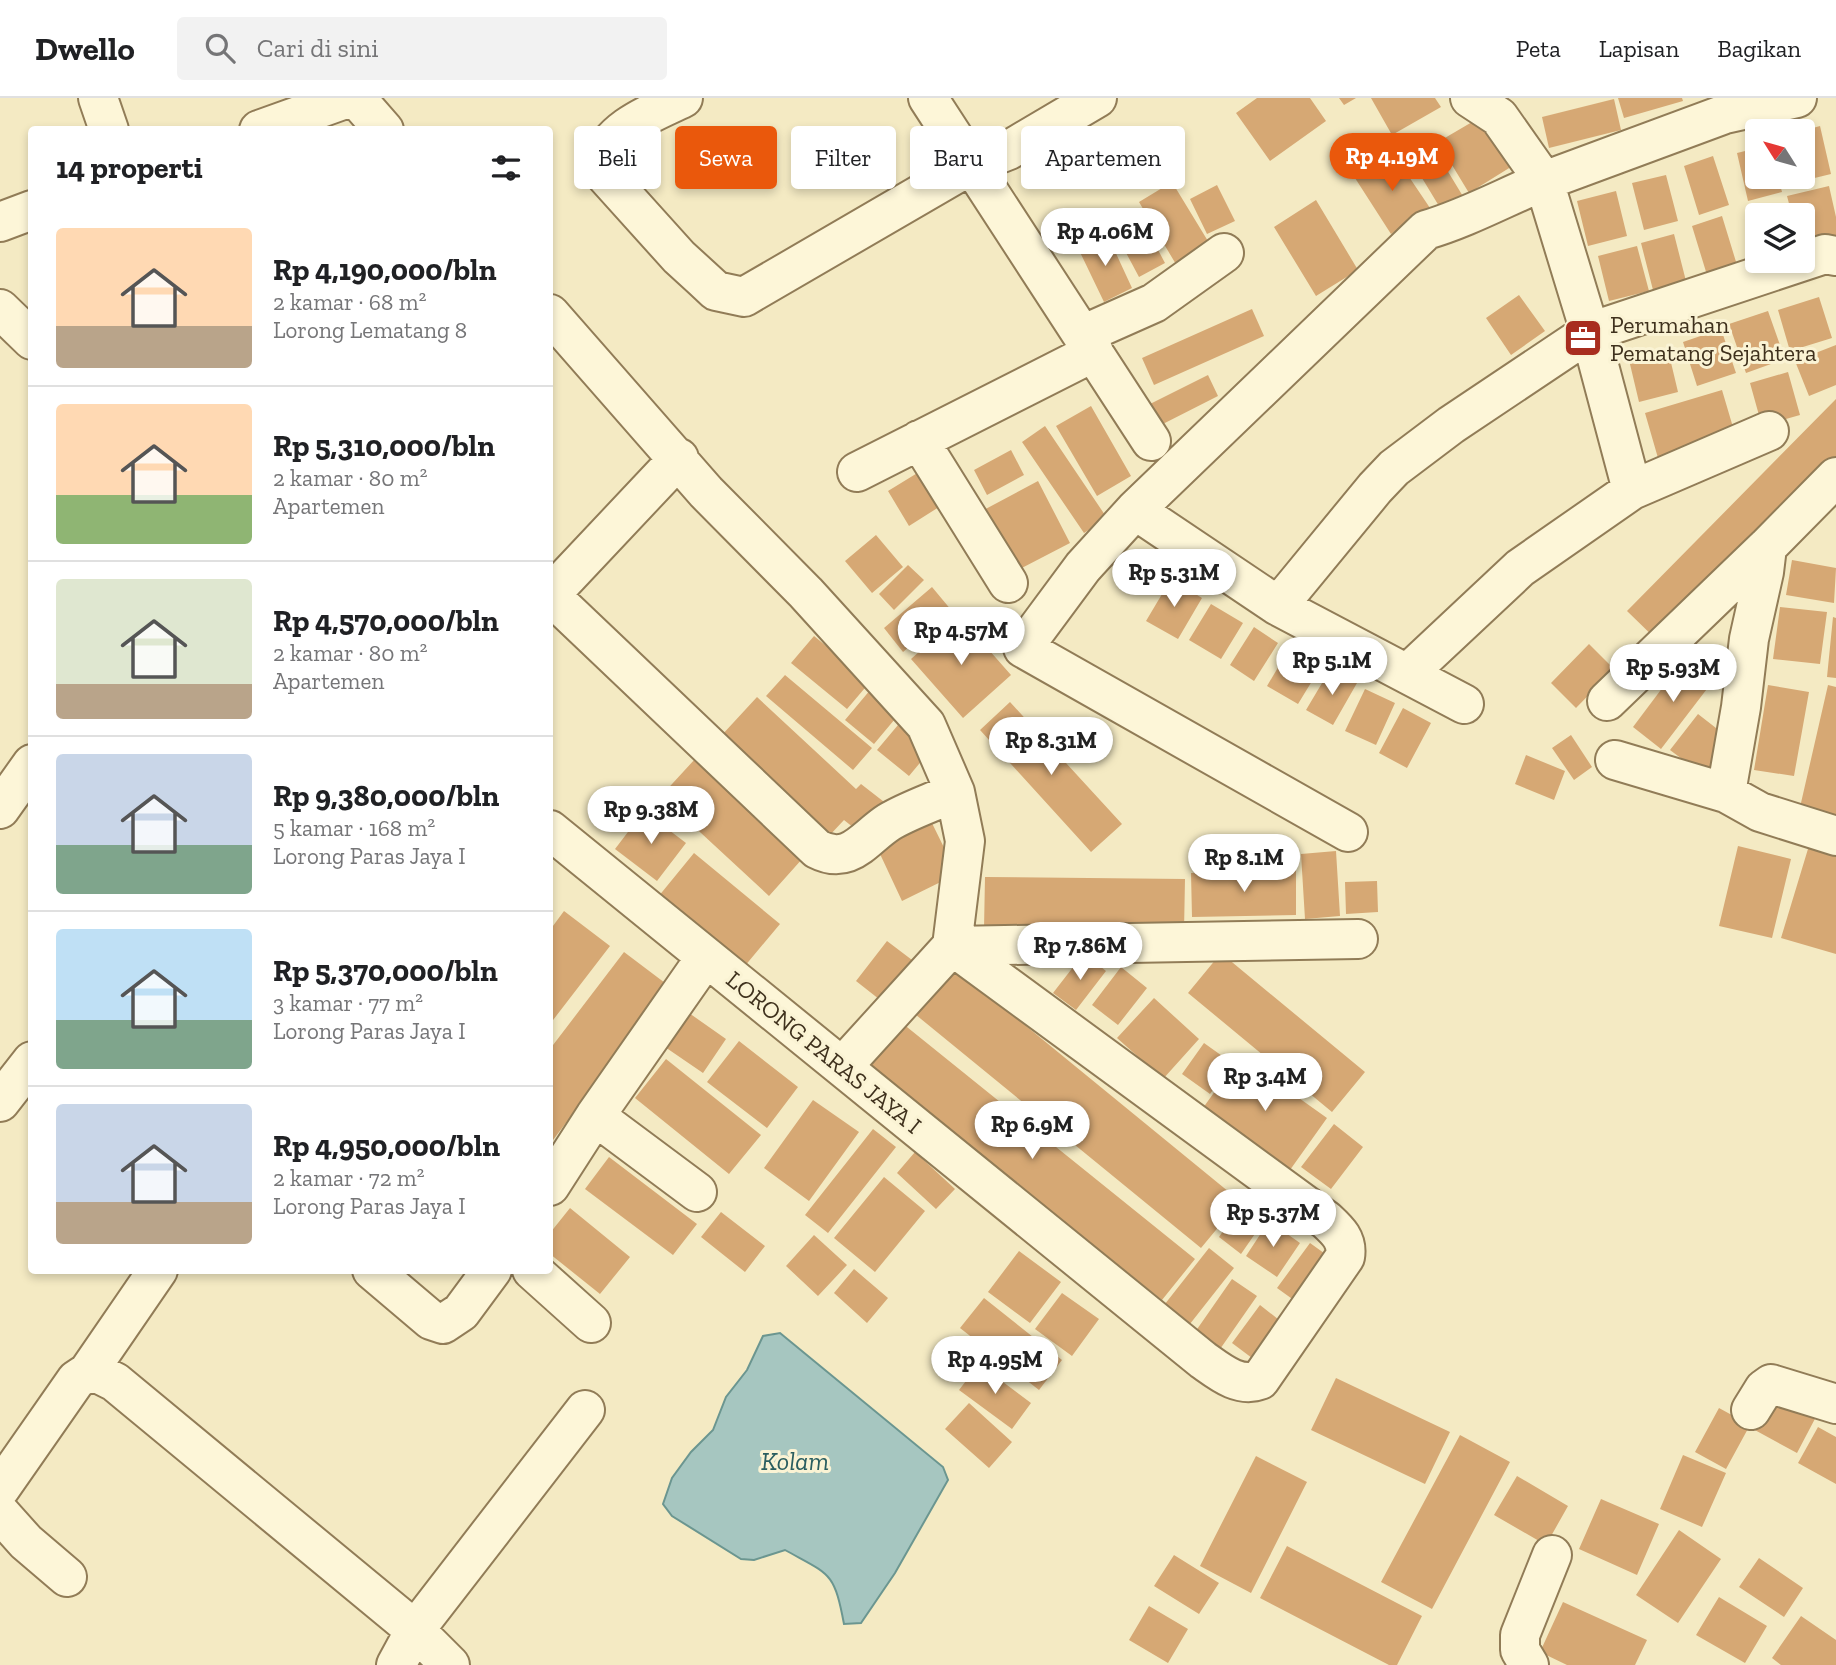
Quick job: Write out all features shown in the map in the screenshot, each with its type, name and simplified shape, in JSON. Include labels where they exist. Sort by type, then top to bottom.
[{"type":"street","points":[[98,98],[108,126]]},
{"type":"street","points":[[271,126],[348,98]]},
{"type":"street","points":[[356,98],[380,126]]},
{"type":"street","points":[[683,98],[618,134],[604,149],[600,162],[606,176],[679,257],[716,290],[728,295],[744,297],[930,189]]},
{"type":"street","points":[[929,98],[947,126]]},
{"type":"street","points":[[1007,151],[1097,98]]},
{"type":"street","points":[[1470,98],[1499,117],[1544,181],[1590,332],[1632,490]]},
{"type":"street","points":[[1348,832],[1023,648],[1083,568],[1136,510],[1426,230],[1456,221],[1544,181],[1725,114],[1797,98]]},
{"type":"street","points":[[987,189],[1151,441]]},
{"type":"street","points":[[0,222],[28,212]]},
{"type":"street","points":[[857,472],[919,440],[1088,343],[1154,303],[1224,253]]},
{"type":"street","points":[[1278,606],[1394,468],[1451,425],[1590,332],[1825,254],[1836,256]]},
{"type":"street","points":[[0,309],[28,336]]},
{"type":"street","points":[[553,317],[706,492],[806,593],[926,725],[956,792],[965,841],[952,946],[842,1066]]},
{"type":"street","points":[[1408,673],[1520,568],[1632,490],[1769,431]]},
{"type":"street","points":[[919,440],[1008,583]]},
{"type":"street","points":[[553,592],[679,458]]},
{"type":"street","points":[[1607,701],[1836,477]]},
{"type":"street","points":[[1136,510],[1278,606],[1464,704]]},
{"type":"street","points":[[1726,793],[1741,707],[1749,639],[1767,547]]},
{"type":"street","points":[[553,598],[817,849],[830,856],[847,853],[891,821],[956,792]]},
{"type":"street","points":[[1615,760],[1726,793],[1760,812],[1836,836]]},
{"type":"street","points":[[0,808],[28,770]]},
{"type":"street","name":"LORONG PARAS JAYA I","points":[[553,840],[624,890],[1218,1371],[1242,1383],[1260,1380],[1345,1257],[1347,1246],[1342,1237],[1326,1220],[952,946]]},
{"type":"street","points":[[952,946],[1358,939]]},
{"type":"street","points":[[553,1181],[595,1116],[706,957]]},
{"type":"street","points":[[0,1101],[28,1066]]},
{"type":"street","points":[[595,1116],[697,1192]]},
{"type":"street","points":[[0,1489],[76,1380],[88,1372],[155,1274]]},
{"type":"street","points":[[377,1274],[431,1320],[443,1324],[461,1312],[489,1274]]},
{"type":"street","points":[[537,1274],[591,1323]]},
{"type":"street","points":[[88,1372],[115,1382],[415,1630],[450,1665]]},
{"type":"street","points":[[1751,1410],[1764,1389],[1771,1384],[1836,1404]]},
{"type":"street","points":[[396,1665],[415,1630],[585,1410]]},
{"type":"street","points":[[0,1513],[26,1542],[67,1577]]},
{"type":"street","points":[[1529,1665],[1520,1650],[1520,1635],[1552,1555]]},
{"type":"water","name":"Kolam","points":[[780,1333],[943,1467],[948,1480],[895,1573],[861,1623],[844,1624],[833,1584],[821,1570],[785,1550],[754,1560],[741,1559],[672,1516],[663,1504],[672,1478],[691,1452],[713,1430],[726,1397],[747,1370],[763,1336]]},
{"type":"building","points":[[1257,98],[1310,98],[1326,121],[1270,161],[1236,113]]},
{"type":"building","points":[[1339,98],[1356,98],[1344,105]]},
{"type":"building","points":[[1371,98],[1435,98],[1441,107],[1392,135]]},
{"type":"building","points":[[1618,98],[1682,98],[1683,101],[1624,118]]},
{"type":"building","points":[[1614,99],[1621,130],[1549,148],[1542,117]]},
{"type":"building","points":[[1484,115],[1514,165],[1469,193],[1438,142]]},
{"type":"building","points":[[1820,126],[1831,174],[1815,178],[1815,127]]},
{"type":"building","points":[[1427,137],[1464,198],[1442,211],[1405,150]]},
{"type":"building","points":[[1745,151],[1745,188],[1737,153]]},
{"type":"building","points":[[1393,153],[1430,208],[1391,234],[1355,178]]},
{"type":"building","points":[[1713,156],[1729,205],[1699,215],[1684,166]]},
{"type":"building","points":[[1666,175],[1678,221],[1644,230],[1632,183]]},
{"type":"building","points":[[1217,185],[1235,221],[1207,234],[1190,199]]},
{"type":"building","points":[[1829,186],[1836,217],[1836,235],[1815,239],[1815,203],[1789,203],[1787,196]]},
{"type":"building","points":[[1160,189],[1176,189],[1214,251],[1180,271],[1139,202]]},
{"type":"building","points":[[1745,189],[1781,189],[1782,192],[1748,201]]},
{"type":"building","points":[[1616,191],[1627,236],[1588,246],[1577,201]]},
{"type":"building","points":[[1316,200],[1358,270],[1316,296],[1274,227]]},
{"type":"building","points":[[1722,216],[1737,265],[1707,275],[1692,226]]},
{"type":"building","points":[[1142,220],[1165,263],[1139,277],[1116,234]]},
{"type":"building","points":[[1107,234],[1132,288],[1104,302],[1078,248]]},
{"type":"building","points":[[1674,234],[1686,281],[1653,290],[1641,243]]},
{"type":"building","points":[[1637,246],[1649,291],[1609,301],[1598,256]]},
{"type":"building","points":[[1519,295],[1545,331],[1511,355],[1486,318]]},
{"type":"building","points":[[1819,297],[1832,338],[1790,351],[1778,310]]},
{"type":"building","points":[[1252,309],[1264,336],[1154,385],[1142,358]]},
{"type":"building","points":[[1768,311],[1785,359],[1746,373],[1729,324]]},
{"type":"building","points":[[1721,329],[1736,373],[1697,386],[1683,342]]},
{"type":"building","points":[[1836,345],[1836,385],[1809,396],[1795,361]]},
{"type":"building","points":[[1668,350],[1678,392],[1639,402],[1629,360]]},
{"type":"building","points":[[1788,372],[1800,415],[1762,426],[1750,383]]},
{"type":"building","points":[[1208,375],[1218,396],[1155,428],[1144,407]]},
{"type":"building","points":[[1722,390],[1735,434],[1658,458],[1645,413]]},
{"type":"building","points":[[1836,399],[1836,469],[1662,645],[1627,611]]},
{"type":"building","points":[[1091,406],[1131,476],[1097,496],[1056,426]]},
{"type":"building","points":[[1045,426],[1107,518],[1084,533],[1022,442]]},
{"type":"building","points":[[1011,450],[1024,475],[987,495],[974,470]]},
{"type":"building","points":[[919,472],[939,507],[909,526],[888,491]]},
{"type":"building","points":[[1038,481],[1070,543],[1012,573],[980,512]]},
{"type":"building","points":[[876,535],[903,567],[872,593],[845,561]]},
{"type":"building","points":[[1792,560],[1836,568],[1834,603],[1786,595]]},
{"type":"building","points":[[908,565],[924,580],[894,610],[879,594]]},
{"type":"building","points":[[1171,579],[1202,598],[1178,639],[1146,621]]},
{"type":"building","points":[[932,587],[952,611],[903,652],[884,628]]},
{"type":"building","points":[[1211,604],[1243,623],[1221,659],[1189,640]]},
{"type":"building","points":[[1780,607],[1827,612],[1820,664],[1773,659]]},
{"type":"building","points":[[959,616],[1011,675],[963,718],[911,659]]},
{"type":"building","points":[[1833,617],[1836,618],[1836,678],[1827,677]]},
{"type":"building","points":[[1254,627],[1278,643],[1254,681],[1230,665]]},
{"type":"building","points":[[814,636],[870,682],[847,709],[791,663]]},
{"type":"building","points":[[1589,644],[1614,669],[1576,708],[1551,683]]},
{"type":"building","points":[[1289,649],[1320,668],[1298,704],[1267,686]]},
{"type":"building","points":[[1684,659],[1713,681],[1661,749],[1633,727]]},
{"type":"building","points":[[1331,668],[1357,683],[1333,725],[1306,710]]},
{"type":"building","points":[[785,675],[872,748],[853,770],[766,696]]},
{"type":"building","points":[[1768,685],[1809,692],[1794,776],[1754,770]]},
{"type":"building","points":[[1828,685],[1836,687],[1836,824],[1798,816]]},
{"type":"building","points":[[871,689],[900,713],[874,744],[845,720]]},
{"type":"building","points":[[1365,689],[1395,703],[1376,745],[1345,731]]},
{"type":"building","points":[[757,697],[856,789],[861,784],[888,805],[864,836],[844,820],[828,837],[721,736]]},
{"type":"building","points":[[1010,702],[1122,824],[1091,852],[980,730]]},
{"type":"building","points":[[1403,708],[1431,723],[1407,768],[1379,753]]},
{"type":"building","points":[[1698,714],[1734,742],[1706,777],[1670,750]]},
{"type":"building","points":[[898,725],[929,752],[909,776],[877,750]]},
{"type":"building","points":[[1571,735],[1592,767],[1574,780],[1552,748]]},
{"type":"building","points":[[1526,755],[1565,771],[1554,800],[1515,784]]},
{"type":"building","points":[[695,759],[803,858],[769,896],[661,796]]},
{"type":"building","points":[[644,811],[686,843],[657,881],[615,849]]},
{"type":"building","points":[[927,813],[957,874],[902,901],[873,839]]},
{"type":"building","points":[[1811,839],[1836,847],[1836,954],[1781,938]]},
{"type":"building","points":[[1738,846],[1791,859],[1772,938],[1719,926]]},
{"type":"building","points":[[1336,851],[1340,916],[1305,919],[1301,854]]},
{"type":"building","points":[[694,853],[780,924],[744,967],[658,897]]},
{"type":"building","points":[[1296,870],[1296,915],[1192,917],[1191,873]]},
{"type":"building","points":[[985,877],[1185,879],[1184,931],[984,929]]},
{"type":"building","points":[[1377,881],[1378,912],[1346,914],[1345,882]]},
{"type":"building","points":[[564,911],[610,946],[553,1020],[553,926]]},
{"type":"building","points":[[887,941],[916,963],[884,1003],[856,981]]},
{"type":"building","points":[[624,952],[669,986],[553,1140],[553,1045]]},
{"type":"building","points":[[1084,953],[1106,971],[1076,1010],[1053,993]]},
{"type":"building","points":[[1221,953],[1365,1072],[1332,1112],[1188,993]]},
{"type":"building","points":[[949,963],[1240,1201],[1201,1248],[910,1010]]},
{"type":"building","points":[[1121,967],[1147,988],[1118,1025],[1092,1005]]},
{"type":"building","points":[[1154,998],[1199,1039],[1163,1079],[1117,1038]]},
{"type":"building","points":[[689,1013],[726,1039],[703,1073],[665,1047]]},
{"type":"building","points":[[902,1023],[1195,1259],[1162,1300],[869,1065]]},
{"type":"building","points":[[739,1041],[798,1087],[767,1128],[707,1082]]},
{"type":"building","points":[[1204,1043],[1232,1063],[1210,1094],[1182,1074]]},
{"type":"building","points":[[1240,1056],[1327,1118],[1290,1170],[1203,1108]]},
{"type":"building","points":[[666,1059],[761,1135],[729,1174],[635,1098]]},
{"type":"building","points":[[813,1100],[859,1132],[809,1201],[764,1168]]},
{"type":"building","points":[[1334,1124],[1363,1147],[1331,1189],[1301,1167]]},
{"type":"building","points":[[873,1129],[896,1147],[828,1233],[805,1215]]},
{"type":"building","points":[[915,1152],[955,1189],[936,1209],[897,1173]]},
{"type":"building","points":[[609,1157],[697,1224],[673,1255],[585,1189]]},
{"type":"building","points":[[884,1177],[925,1211],[875,1272],[834,1238]]},
{"type":"building","points":[[1254,1186],[1277,1202],[1241,1254],[1219,1237]]},
{"type":"building","points":[[570,1208],[630,1257],[600,1294],[553,1256],[553,1229]]},
{"type":"building","points":[[721,1212],[765,1246],[745,1272],[701,1237]]},
{"type":"building","points":[[1269,1221],[1300,1243],[1277,1277],[1246,1256]]},
{"type":"building","points":[[814,1235],[847,1265],[818,1296],[786,1266]]},
{"type":"building","points":[[1310,1243],[1335,1261],[1302,1306],[1277,1288]]},
{"type":"building","points":[[1209,1248],[1234,1268],[1186,1329],[1161,1309]]},
{"type":"building","points":[[1019,1251],[1061,1282],[1030,1323],[988,1292]]},
{"type":"building","points":[[854,1269],[888,1298],[867,1323],[834,1293]]},
{"type":"building","points":[[1232,1279],[1257,1296],[1218,1352],[1193,1335]]},
{"type":"building","points":[[1062,1293],[1099,1319],[1072,1356],[1035,1329]]},
{"type":"building","points":[[984,1298],[1062,1360],[1039,1390],[960,1328]]},
{"type":"building","points":[[1260,1305],[1288,1327],[1260,1364],[1232,1343]]},
{"type":"building","points":[[979,1364],[1031,1403],[1012,1429],[959,1390]]},
{"type":"building","points":[[1336,1378],[1450,1432],[1425,1484],[1311,1430]]},
{"type":"building","points":[[1774,1389],[1818,1413],[1797,1453],[1753,1429]]},
{"type":"building","points":[[969,1403],[1012,1442],[989,1468],[945,1429]]},
{"type":"building","points":[[1719,1408],[1750,1425],[1726,1469],[1695,1452]]},
{"type":"building","points":[[1818,1427],[1836,1437],[1836,1484],[1798,1463]]},
{"type":"building","points":[[1460,1435],[1510,1462],[1432,1609],[1381,1582]]},
{"type":"building","points":[[1683,1455],[1726,1473],[1702,1527],[1660,1509]]},
{"type":"building","points":[[1256,1456],[1307,1482],[1251,1593],[1200,1566]]},
{"type":"building","points":[[1517,1476],[1568,1506],[1546,1545],[1494,1515]]},
{"type":"building","points":[[1601,1499],[1659,1524],[1637,1575],[1579,1549]]},
{"type":"building","points":[[1679,1530],[1721,1559],[1678,1623],[1636,1595]]},
{"type":"building","points":[[1287,1546],[1422,1616],[1397,1665],[1389,1665],[1260,1598]]},
{"type":"building","points":[[1174,1555],[1219,1583],[1199,1614],[1154,1586]]},
{"type":"building","points":[[1759,1558],[1803,1588],[1784,1617],[1739,1587]]},
{"type":"building","points":[[1719,1597],[1767,1626],[1745,1663],[1696,1635]]},
{"type":"building","points":[[1563,1602],[1647,1640],[1635,1665],[1567,1665],[1540,1652]]},
{"type":"building","points":[[1149,1606],[1188,1629],[1168,1663],[1129,1640]]},
{"type":"building","points":[[1801,1616],[1836,1640],[1836,1665],[1781,1665],[1772,1658]]},
{"type":"place","name":"Perumahan Pematang Sejahtera","points":[[1583,338]]}]
